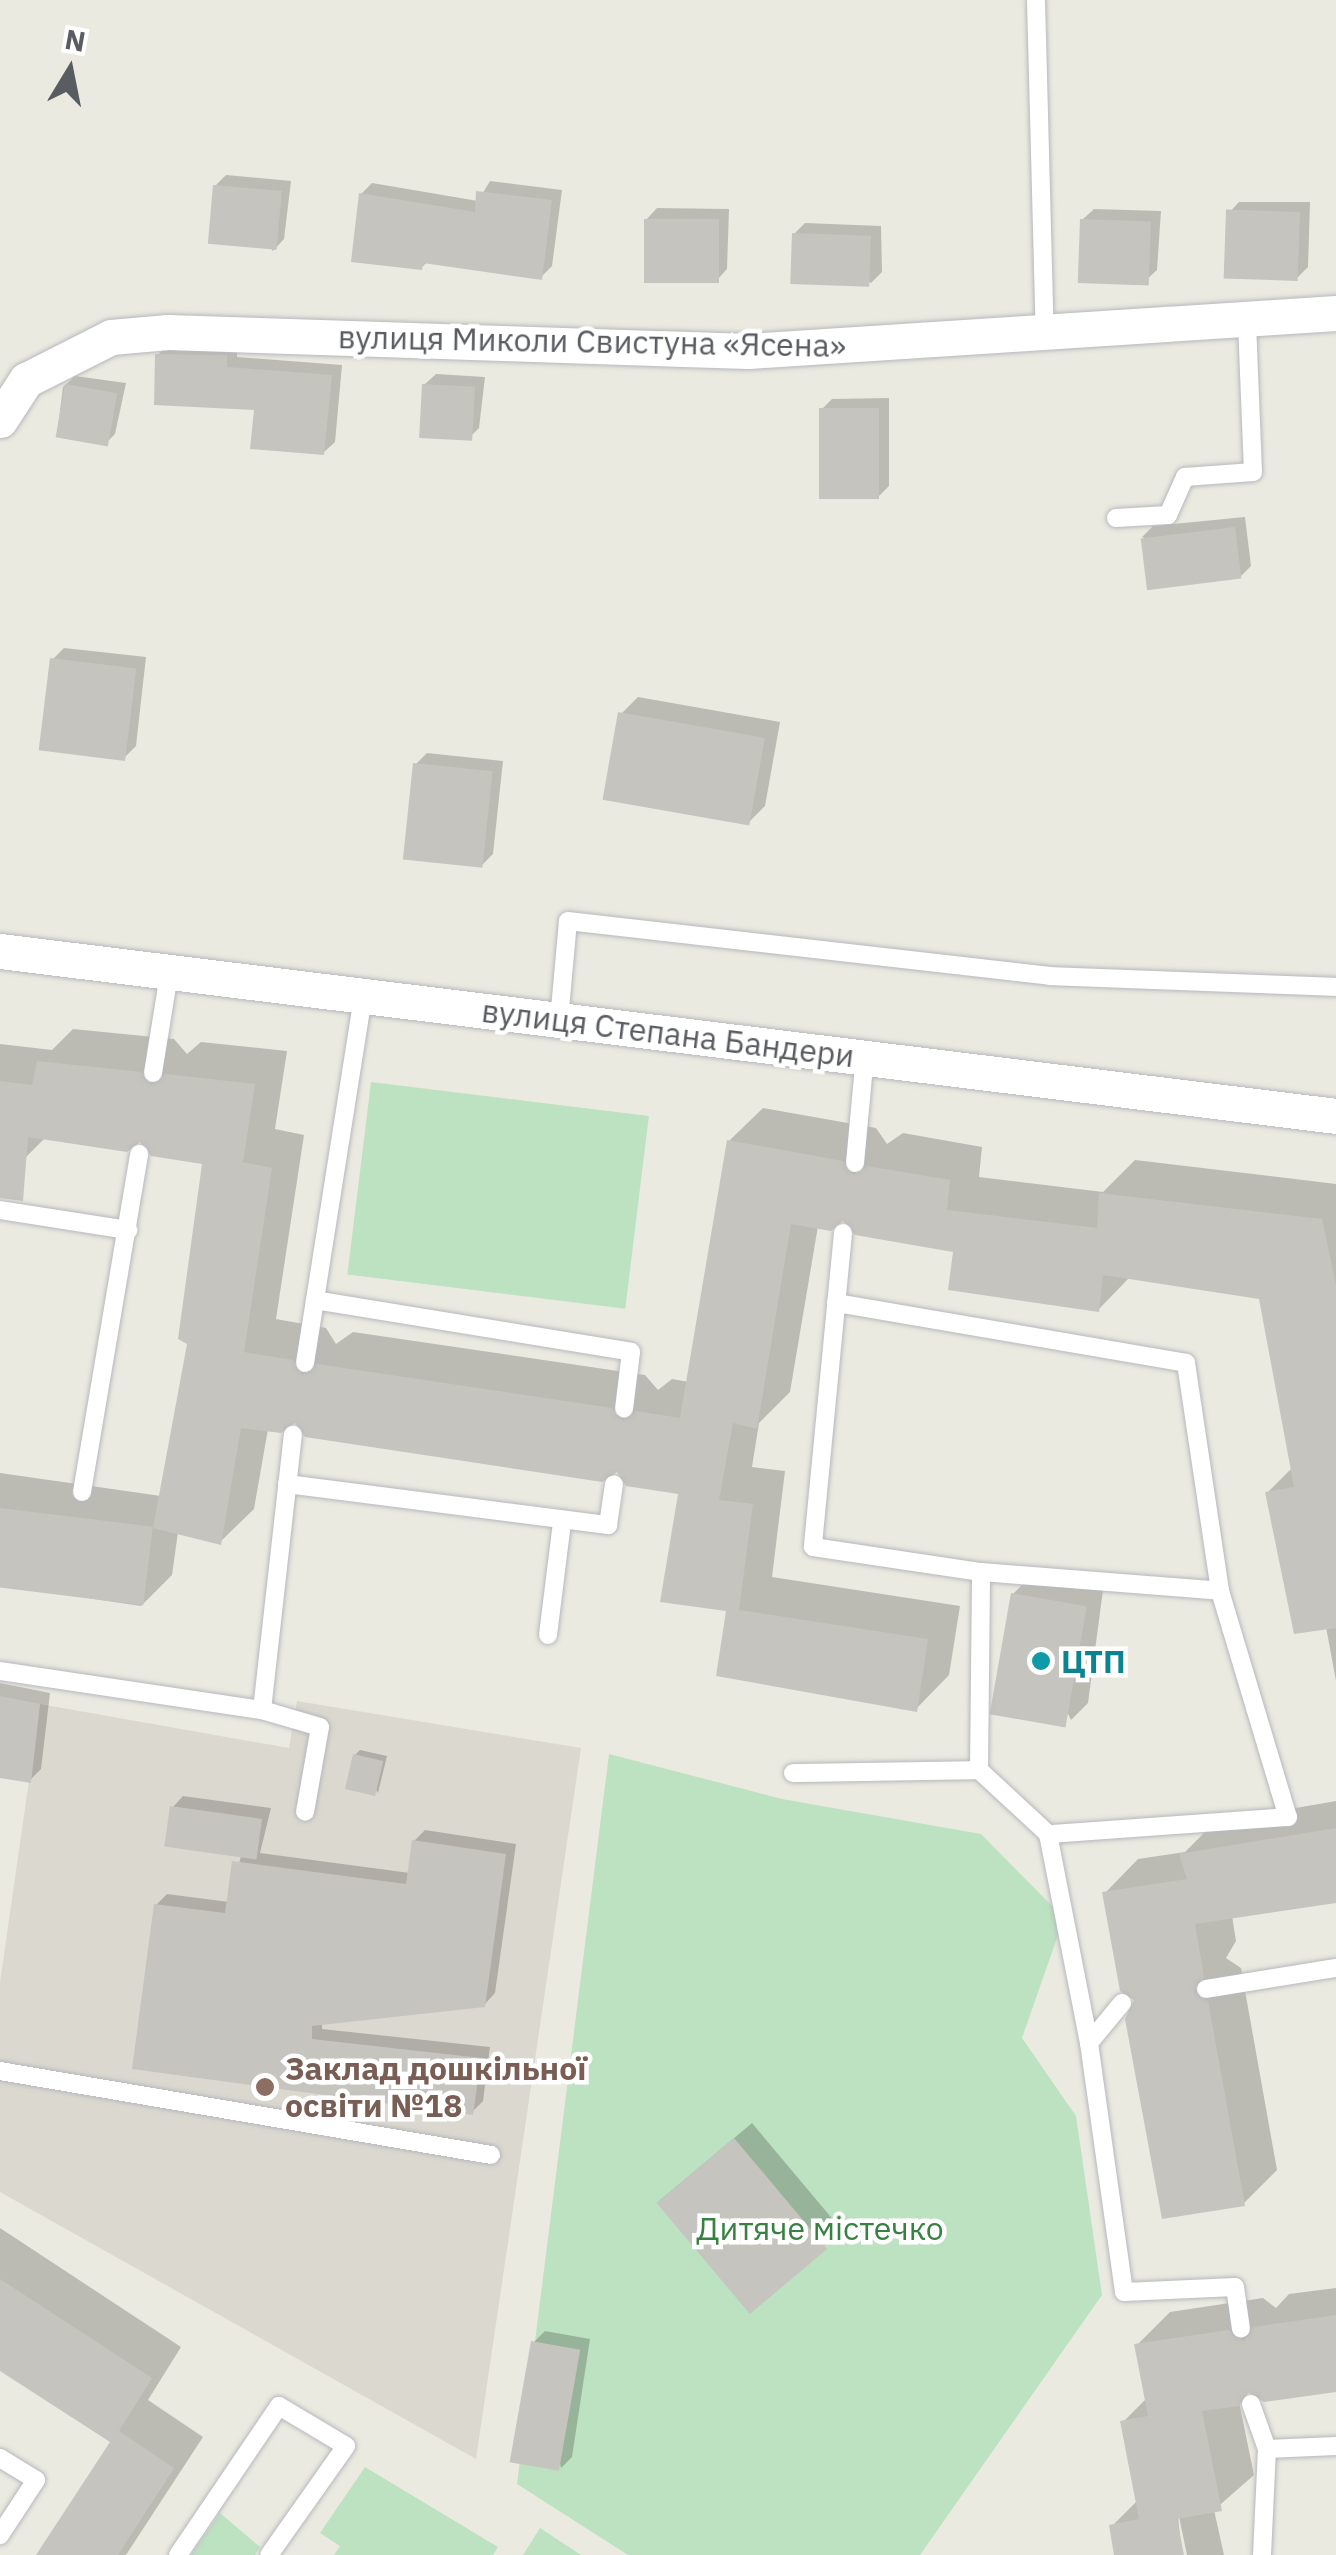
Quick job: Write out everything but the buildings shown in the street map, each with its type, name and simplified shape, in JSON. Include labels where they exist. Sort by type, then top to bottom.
[{"type":"street","name":"вулиця Миколи Свистуна «Ясена»","points":[[0,420],[26,380],[111,337],[168,332],[748,350],[1044,336],[1336,313]]},
{"type":"street","name":"вулиця Степана Бандери","points":[[0,950],[1336,1116]]},
{"type":"lane","points":[[1036,0],[1044,336]]},
{"type":"lane","points":[[1116,518],[1168,515],[1185,477],[1253,472],[1247,320]]},
{"type":"lane","points":[[559,1020],[568,921],[1050,976],[1336,988]]},
{"type":"lane","points":[[153,1073],[169,974]]},
{"type":"lane","points":[[305,1362],[363,998]]},
{"type":"lane","points":[[855,1164],[865,1055]]},
{"type":"lane","points":[[82,1492],[139,1154]]},
{"type":"lane","points":[[0,1210],[128,1230]]},
{"type":"lane","points":[[843,1233],[812,1547],[980,1572],[1220,1590]]},
{"type":"lane","points":[[315,1300],[631,1352],[624,1410]]},
{"type":"lane","points":[[836,1303],[1186,1363],[1220,1590],[1288,1816],[1048,1834]]},
{"type":"lane","points":[[262,1710],[293,1435]]},
{"type":"lane","points":[[288,1484],[562,1522],[608,1524],[614,1484]]},
{"type":"lane","points":[[548,1634],[562,1522]]},
{"type":"lane","points":[[979,1770],[980,1572]]},
{"type":"lane","points":[[0,1671],[262,1710],[320,1727],[305,1812]]},
{"type":"lane","points":[[794,1773],[979,1770],[1048,1834],[1089,2043],[1124,2292],[1235,2287],[1241,2328]]},
{"type":"lane","points":[[1206,1989],[1336,1968]]},
{"type":"lane","points":[[1089,2043],[1122,2002]]},
{"type":"lane","points":[[0,2071],[491,2156]]},
{"type":"lane","points":[[1252,2404],[1267,2449],[1262,2555]]},
{"type":"lane","points":[[178,2555],[279,2406],[346,2446],[270,2555]]},
{"type":"lane","points":[[1267,2449],[1336,2446]]},
{"type":"lane","points":[[0,2458],[36,2480],[0,2535]]},
{"type":"shaded area","name":"Заклад дошкільної освіти №18","points":[[297,1701],[581,1748],[476,2459],[0,2192],[0,1982],[40,1704],[289,1748]]},
{"type":"green space","points":[[371,1082],[649,1116],[625,1309],[347,1275]]},
{"type":"green space","name":"Дитяче містечко","points":[[609,1754],[782,1799],[981,1834],[1064,1918],[1022,2038],[1076,2116],[1102,2295],[920,2555],[628,2555],[517,2484]]},
{"type":"green space","points":[[365,2467],[498,2547],[493,2555],[334,2555],[340,2546],[320,2533]]},
{"type":"green space","points":[[220,2513],[260,2547],[255,2555],[191,2555]]},
{"type":"green space","points":[[540,2528],[581,2555],[523,2555]]},
{"type":"place","name":"ЦТП","points":[[1041,1661]]},
{"type":"place","name":"Заклад дошкільної освіти №18","points":[[265,2087]]}]
